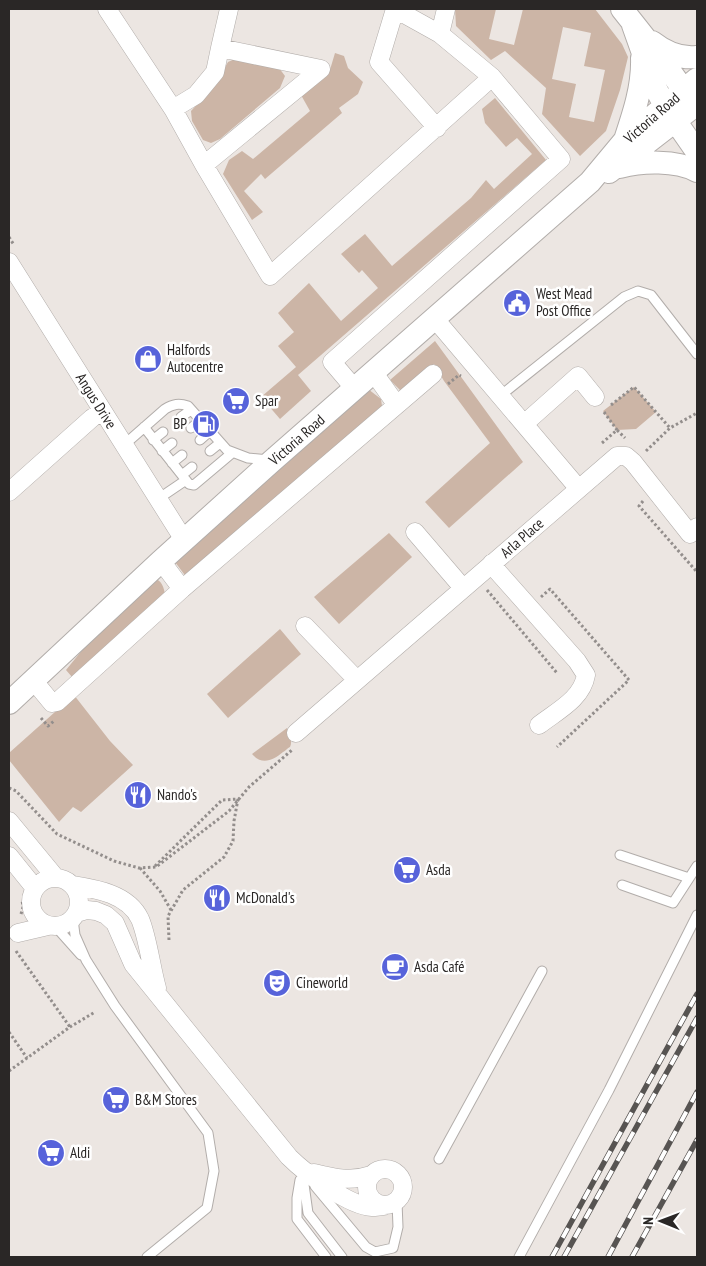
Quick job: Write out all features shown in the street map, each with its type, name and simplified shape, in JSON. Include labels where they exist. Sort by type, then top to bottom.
[{"type":"street","points":[[108,9],[173,109],[270,276],[492,77]]},
{"type":"street","points":[[173,109],[196,95],[215,72],[229,9]]},
{"type":"street","points":[[355,389],[332,362],[561,159],[492,77],[440,34],[395,9],[379,62],[437,128]]},
{"type":"street","points":[[440,34],[446,9]]},
{"type":"street","points":[[635,29],[664,51],[676,55],[697,57]]},
{"type":"street","points":[[635,29],[694,98]]},
{"type":"street","points":[[635,29],[655,87],[670,114],[697,152]]},
{"type":"street","points":[[625,140],[632,120],[641,80],[635,29]]},
{"type":"street","points":[[204,165],[321,69],[220,48]]},
{"type":"street","name":"Victoria Road","points":[[9,703],[160,561],[590,182],[625,140],[694,98]]},
{"type":"street","name":"Victoria Road","points":[[590,182],[616,168],[670,114]]},
{"type":"street","points":[[616,168],[633,163],[647,162],[679,166],[697,171]]},
{"type":"street","name":"Angus Drive","points":[[9,262],[184,540]]},
{"type":"street","points":[[435,319],[579,489]]},
{"type":"street","points":[[374,373],[396,404]]},
{"type":"street","points":[[524,424],[578,376],[595,396]]},
{"type":"street","points":[[33,680],[52,702],[57,702],[182,589],[396,404],[439,380]]},
{"type":"street","points":[[9,492],[102,411]]},
{"type":"street","name":"Arla Place","points":[[297,739],[357,680],[463,588],[495,568],[617,456],[626,456],[633,462]]},
{"type":"street","points":[[633,462],[690,534],[697,528]]},
{"type":"street","points":[[415,532],[463,588]]},
{"type":"street","points":[[160,561],[182,589]]},
{"type":"street","points":[[495,568],[577,661],[586,675],[584,685],[578,695],[539,725]]},
{"type":"street","points":[[305,626],[357,680]]},
{"type":"street","points":[[9,821],[56,878]]},
{"type":"street","points":[[9,856],[34,887]]},
{"type":"street","points":[[52,926],[38,919],[31,908],[30,902],[34,887],[44,880],[56,878],[72,885],[94,888],[129,905],[139,919],[159,996]]},
{"type":"street","points":[[72,885],[79,899],[79,906],[75,916]]},
{"type":"street","points":[[31,908],[18,933],[52,926],[62,926],[87,910],[96,910],[106,915],[115,924],[133,964],[289,1157],[302,1170],[352,1202],[372,1207],[390,1204],[403,1192],[404,1186],[399,1174],[394,1170],[382,1169],[360,1179],[344,1180],[302,1170]]},
{"type":"street","points":[[370,1175],[366,1186],[367,1193],[374,1202],[390,1204]]},
{"type":"lane","points":[[500,396],[624,297],[638,291],[651,295],[697,354]]},
{"type":"lane","points":[[124,445],[173,404],[181,404],[191,410],[227,450],[248,458],[272,461]]},
{"type":"lane","points":[[181,417],[191,410]]},
{"type":"lane","points":[[191,428],[200,421]]},
{"type":"lane","points":[[144,428],[189,484],[194,485],[232,453]]},
{"type":"lane","points":[[153,440],[163,432]]},
{"type":"lane","points":[[200,440],[210,432]]},
{"type":"lane","points":[[162,451],[172,443]]},
{"type":"lane","points":[[210,451],[220,443]]},
{"type":"lane","points":[[172,463],[182,455]]},
{"type":"lane","points":[[158,499],[184,478],[192,467]]},
{"type":"lane","points":[[620,856],[689,878]]},
{"type":"lane","points":[[622,885],[673,903],[697,866]]},
{"type":"lane","points":[[519,1257],[609,1090],[697,915]]},
{"type":"lane","points":[[75,916],[75,935],[86,960],[115,1006],[208,1133],[214,1171],[207,1208],[147,1257]]},
{"type":"lane","points":[[52,926],[86,960]]},
{"type":"lane","points":[[439,1159],[542,971]]},
{"type":"lane","points":[[302,1170],[366,1247],[375,1252],[393,1248]]},
{"type":"lane","points":[[302,1170],[297,1198],[297,1219],[326,1257]]},
{"type":"lane","points":[[302,1170],[308,1214],[342,1257]]},
{"type":"lane","points":[[382,1257],[393,1248],[398,1227],[390,1204]]},
{"type":"path","points":[[439,380],[459,375],[464,377]]},
{"type":"path","points":[[617,430],[603,411],[634,388],[670,428]]},
{"type":"path","points":[[633,462],[670,428],[697,413]]},
{"type":"path","points":[[495,568],[484,586],[557,673]]},
{"type":"path","points":[[38,714],[48,726],[56,720]]},
{"type":"path","points":[[9,788],[16,791],[57,834],[114,861],[139,868],[156,867],[229,811],[249,787],[297,739]]},
{"type":"path","points":[[154,867],[222,800],[238,799]]},
{"type":"path","points":[[169,940],[168,916],[182,890],[224,857],[232,841],[238,799]]},
{"type":"path","points":[[139,868],[160,890],[171,910]]},
{"type":"path","points":[[14,948],[70,1028]]},
{"type":"path","points":[[9,1071],[95,1012]]},
{"type":"path","points":[[9,1032],[27,1058]]},
{"type":"shaded area","points":[[455,9],[496,9],[489,39],[514,45],[523,9],[595,9],[622,44],[628,57],[620,90],[606,131],[580,156],[542,114],[546,88],[505,51],[491,60],[456,26]],"holes":[[[563,27],[591,33],[584,66],[605,70],[594,122],[569,117],[576,84],[552,79]]]},
{"type":"shaded area","points":[[335,53],[344,56],[348,68],[363,82],[358,94],[339,108],[342,113],[265,179],[261,174],[244,191],[263,212],[252,220],[223,174],[229,160],[242,151],[253,159],[310,111],[301,95],[329,73]]},
{"type":"shaded area","points":[[237,58],[279,68],[285,76],[280,88],[220,139],[211,143],[203,140],[192,121],[191,111],[215,85],[228,62]]},
{"type":"shaded area","points":[[495,98],[546,160],[298,375],[311,391],[280,419],[261,397],[296,367],[278,346],[294,332],[278,313],[309,283],[341,321],[378,288],[362,270],[359,273],[341,254],[365,234],[392,266],[471,198],[486,180],[494,189],[532,154],[517,138],[506,147],[485,123],[482,109]]},
{"type":"shaded area","points":[[435,341],[523,462],[449,528],[425,502],[490,443],[444,381],[434,364],[402,392],[390,380]]},
{"type":"shaded area","points":[[634,387],[656,412],[636,429],[617,430],[603,411]]},
{"type":"shaded area","points":[[368,389],[381,399],[382,406],[187,578],[175,562]]},
{"type":"shaded area","points":[[389,533],[412,557],[339,624],[314,597]]},
{"type":"shaded area","points":[[154,578],[162,585],[165,595],[72,677],[66,670],[101,627]]},
{"type":"shaded area","points":[[280,629],[301,654],[228,718],[207,694]]},
{"type":"shaded area","points":[[74,695],[110,741],[133,765],[81,812],[73,807],[59,822],[9,760],[9,753]]},
{"type":"shaded area","points":[[287,728],[291,742],[290,747],[279,755],[263,761],[252,754]]},
{"type":"railway","points":[[552,1257],[697,994]]},
{"type":"railway","points":[[564,1257],[697,1018]]},
{"type":"railway","points":[[608,1257],[697,1092]]},
{"type":"railway","points":[[632,1257],[697,1140]]},
{"type":"place","name":"West Mead Post Office","points":[[517,303]]},
{"type":"place","name":"Halfords Autocentre","points":[[148,359]]},
{"type":"place","name":"Spar","points":[[236,401]]},
{"type":"place","name":"BP","points":[[206,424]]},
{"type":"place","name":"Nando's","points":[[138,795]]},
{"type":"place","name":"Asda","points":[[407,870]]},
{"type":"place","name":"McDonald's","points":[[217,898]]},
{"type":"place","name":"Asda Café","points":[[395,967]]},
{"type":"place","name":"Cineworld","points":[[277,983]]},
{"type":"place","name":"B&M Stores","points":[[116,1100]]},
{"type":"place","name":"Aldi","points":[[51,1153]]}]
